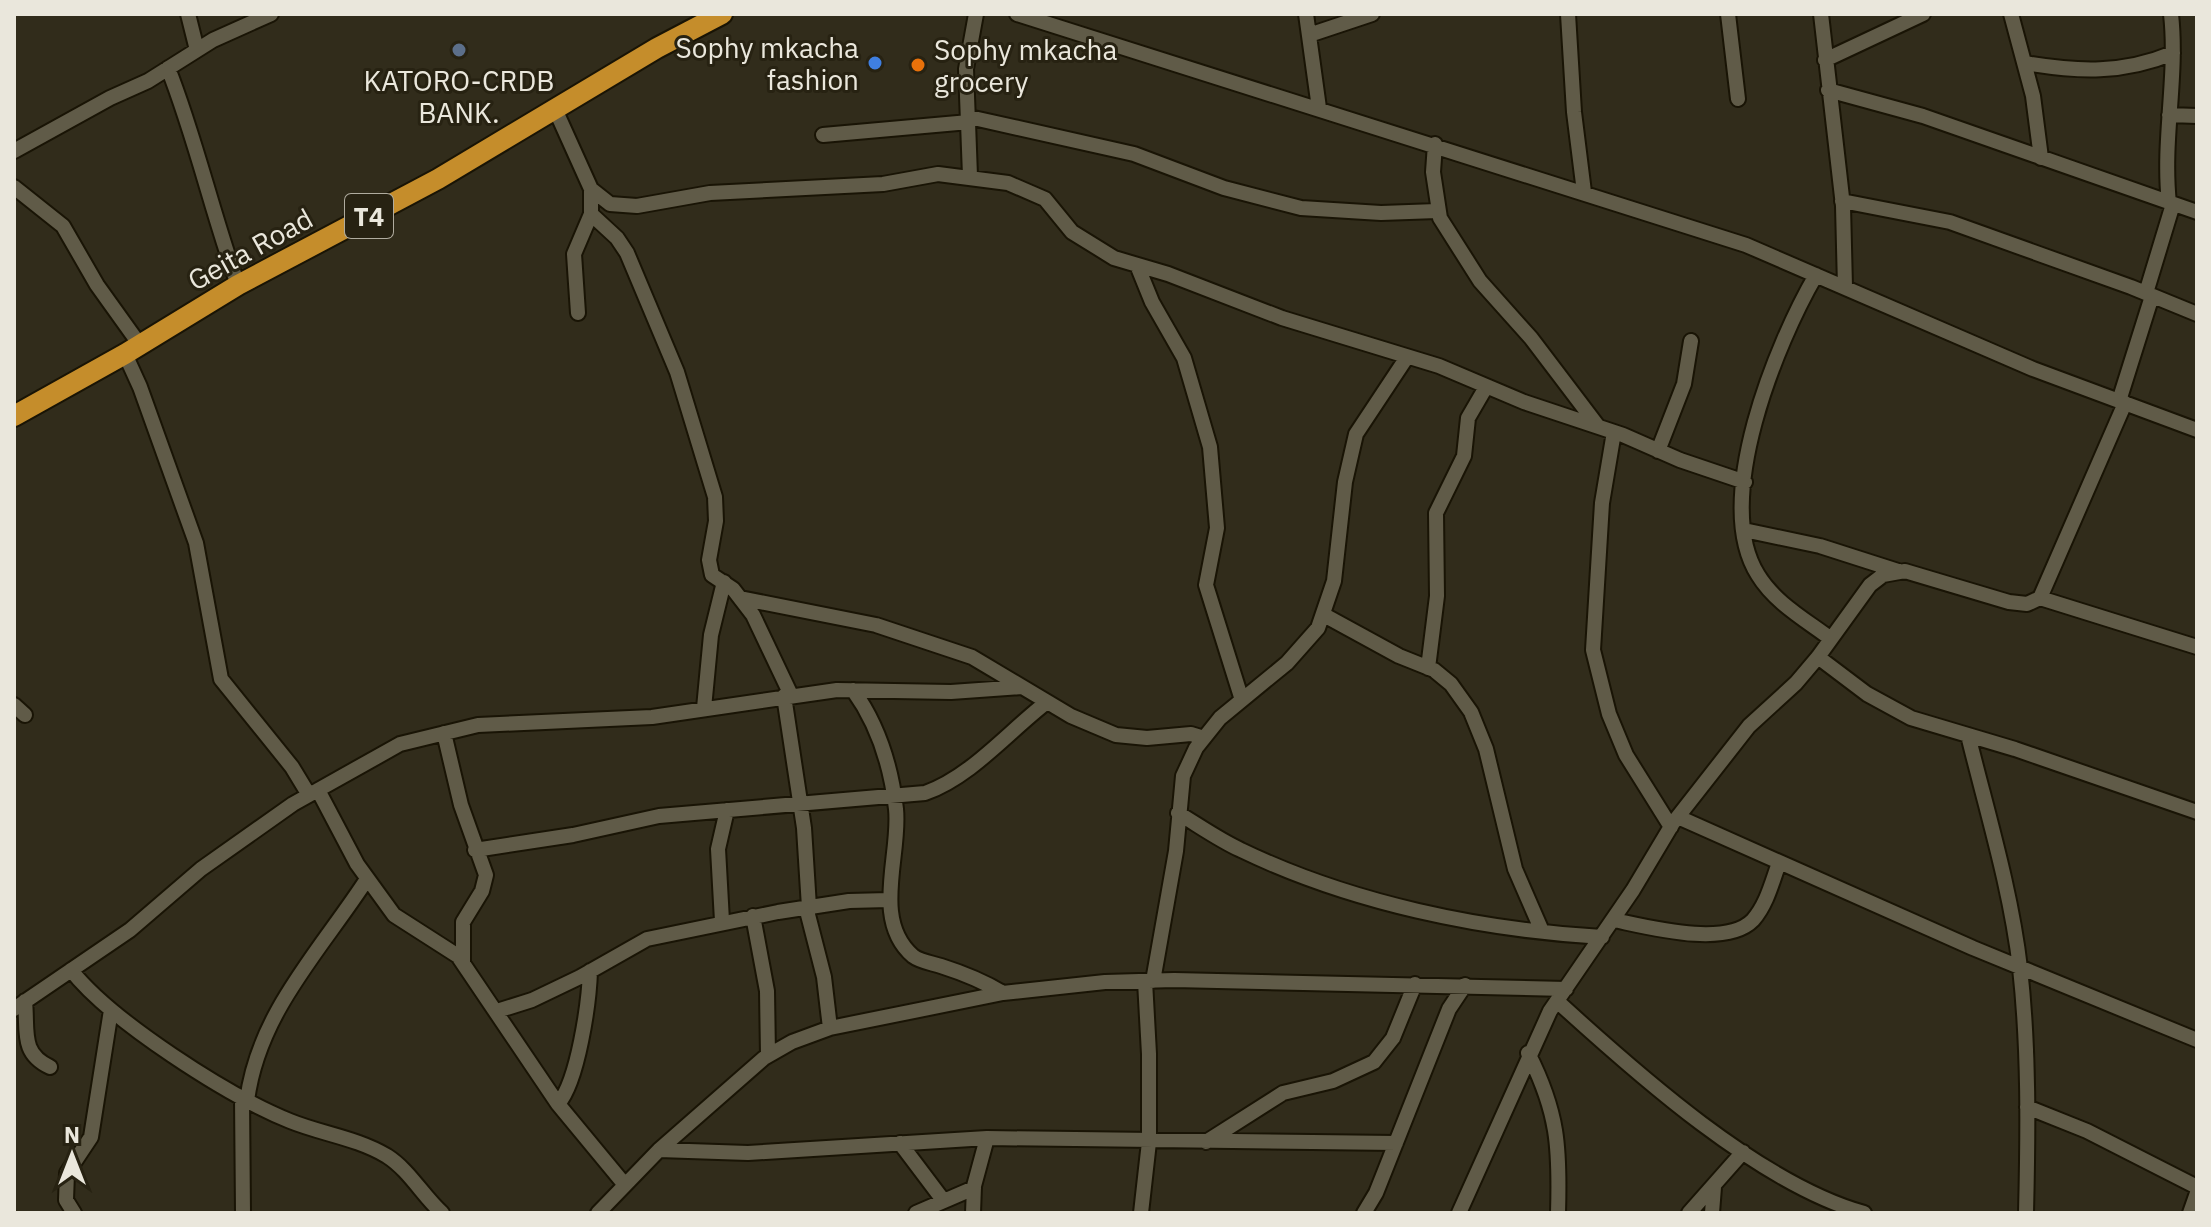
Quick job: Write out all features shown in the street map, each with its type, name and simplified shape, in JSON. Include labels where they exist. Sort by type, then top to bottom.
[{"type":"highway","name":"Geita Road","points":[[14,416],[133,350],[238,285],[438,179],[722,14]]},
{"type":"street","points":[[188,14],[197,50]]},
{"type":"street","points":[[14,151],[197,50],[271,14]]},
{"type":"street","points":[[970,176],[966,69],[976,14]]},
{"type":"street","points":[[1017,14],[1746,245],[2033,369],[2197,430]]},
{"type":"street","points":[[1306,14],[1319,108]]},
{"type":"street","points":[[1309,35],[1372,14]]},
{"type":"street","points":[[1568,14],[1574,112],[1584,192]]},
{"type":"street","points":[[1728,14],[1738,99]]},
{"type":"street","points":[[1821,14],[1842,201],[1845,287]]},
{"type":"street","points":[[1825,60],[1923,14]]},
{"type":"street","points":[[2011,14],[2025,63],[2041,158]]},
{"type":"street","points":[[2040,598],[2122,402],[2171,203],[2171,14]]},
{"type":"street","points":[[2025,63],[2070,71],[2097,71],[2127,68],[2173,53]]},
{"type":"street","points":[[168,68],[184,108],[215,222],[238,285]]},
{"type":"street","points":[[1828,90],[1923,116],[2197,212]]},
{"type":"street","points":[[555,109],[591,189],[591,214],[574,254],[578,313]]},
{"type":"street","points":[[2169,115],[2197,116]]},
{"type":"street","points":[[823,135],[969,120],[1134,154],[1224,188],[1301,208],[1381,213],[1437,211]]},
{"type":"street","points":[[1435,144],[1437,211],[1480,281],[1531,338],[1598,426]]},
{"type":"street","points":[[591,189],[610,204],[637,206],[733,191],[883,184],[938,174],[1008,183],[1045,199],[1085,243],[1137,265],[1282,318],[1439,366],[1486,387],[1745,482]]},
{"type":"street","points":[[14,187],[63,226],[133,350],[140,387],[196,543],[221,679],[314,792],[367,879],[394,915],[463,962],[558,1104],[625,1185]]},
{"type":"street","points":[[1842,201],[1950,222],[2197,314]]},
{"type":"street","points":[[591,214],[617,238],[627,253],[677,372],[715,497],[712,575],[740,598],[776,658],[787,696],[800,804],[807,907],[824,977],[830,1028]]},
{"type":"street","points":[[1137,265],[1152,302],[1184,358],[1210,447],[1217,528],[1206,585],[1241,697]]},
{"type":"street","points":[[1816,275],[1789,326],[1765,382],[1752,432],[1745,482],[1744,530],[1756,574],[1767,588],[1831,639]]},
{"type":"street","points":[[1658,451],[1684,384],[1691,341]]},
{"type":"street","points":[[1141,1213],[1149,1142],[1149,981],[1176,851],[1183,776],[1204,738],[1241,697],[1287,663],[1318,628],[1334,581],[1345,482],[1356,434],[1407,357]]},
{"type":"street","points":[[1428,668],[1437,596],[1436,513],[1464,456],[1468,418],[1486,387]]},
{"type":"street","points":[[1614,432],[1602,503],[1593,650],[1609,714],[1626,755],[1674,822],[1779,863],[2020,968],[2197,1040]]},
{"type":"street","points":[[1744,530],[1820,546],[2009,602],[2027,604],[2040,598],[2197,647]]},
{"type":"street","points":[[1459,1213],[1528,1053],[1561,995],[1614,920],[1674,822],[1749,726],[1796,683],[1818,657],[1870,585],[1883,575],[1902,572]]},
{"type":"street","points":[[704,708],[711,635],[724,582]]},
{"type":"street","points":[[740,598],[908,633],[972,657],[1047,702],[1116,735],[1147,738],[1191,734],[1204,738]]},
{"type":"street","points":[[1324,615],[1428,668],[1451,684],[1471,712],[1486,749],[1515,869],[1542,931]]},
{"type":"street","points":[[1818,657],[1867,694],[1911,718],[2197,812]]},
{"type":"street","points":[[50,1067],[36,1060],[29,1052],[20,1005],[130,930],[201,869],[314,792],[400,744],[478,725],[611,721],[787,696],[853,690],[951,692],[1022,687]]},
{"type":"street","points":[[853,690],[877,729],[893,795],[897,843],[889,900],[893,922],[913,955],[987,983],[1003,993]]},
{"type":"street","points":[[475,850],[573,835],[659,816],[938,789],[1047,702]]},
{"type":"street","points":[[444,733],[486,881],[466,913],[463,962]]},
{"type":"street","points":[[1968,735],[2006,894],[2020,968],[2027,1107],[2026,1213]]},
{"type":"street","points":[[722,921],[718,849],[727,810]]},
{"type":"street","points":[[1178,813],[1237,849],[1329,884],[1434,913],[1542,931],[1602,937]]},
{"type":"street","points":[[1614,920],[1670,931],[1717,934],[1742,928],[1763,906],[1779,863]]},
{"type":"street","points":[[243,1213],[245,1099],[261,1047],[285,993],[334,929],[367,879]]},
{"type":"street","points":[[497,1011],[532,1000],[647,939],[722,921],[807,907],[889,900]]},
{"type":"street","points":[[753,916],[767,991],[768,1055]]},
{"type":"street","points":[[71,970],[89,993],[111,1010],[245,1099],[296,1124],[371,1147],[390,1157],[442,1213]]},
{"type":"street","points":[[558,1104],[575,1075],[590,994],[590,971]]},
{"type":"street","points":[[598,1213],[659,1150],[768,1055],[792,1042],[830,1028],[1003,993],[1051,986],[1149,981],[1465,985],[1561,995],[1644,1076],[1743,1152],[1808,1193],[1864,1213]]},
{"type":"street","points":[[1206,1142],[1283,1093],[1333,1081],[1374,1062],[1393,1038],[1415,984]]},
{"type":"street","points":[[1364,1213],[1396,1143],[1449,1009],[1465,985]]},
{"type":"street","points":[[66,1209],[67,1173],[91,1137],[95,1120],[111,1010]]},
{"type":"street","points":[[1528,1053],[1548,1093],[1558,1135],[1558,1213]]},
{"type":"street","points":[[2027,1107],[2099,1136],[2197,1190],[2190,1213]]},
{"type":"street","points":[[659,1150],[748,1153],[987,1138],[1396,1143]]},
{"type":"street","points":[[973,1213],[974,1188],[987,1138]]},
{"type":"street","points":[[900,1143],[943,1200]]},
{"type":"street","points":[[1689,1213],[1743,1152]]},
{"type":"street","points":[[1712,1213],[1714,1187]]},
{"type":"street","points":[[916,1213],[974,1188]]},
{"type":"place","name":"KATORO-CRDB BANK.","points":[[459,50]]},
{"type":"place","name":"Sophy mkacha fashion","points":[[875,63]]},
{"type":"place","name":"Sophy mkacha grocery","points":[[918,65]]}]
